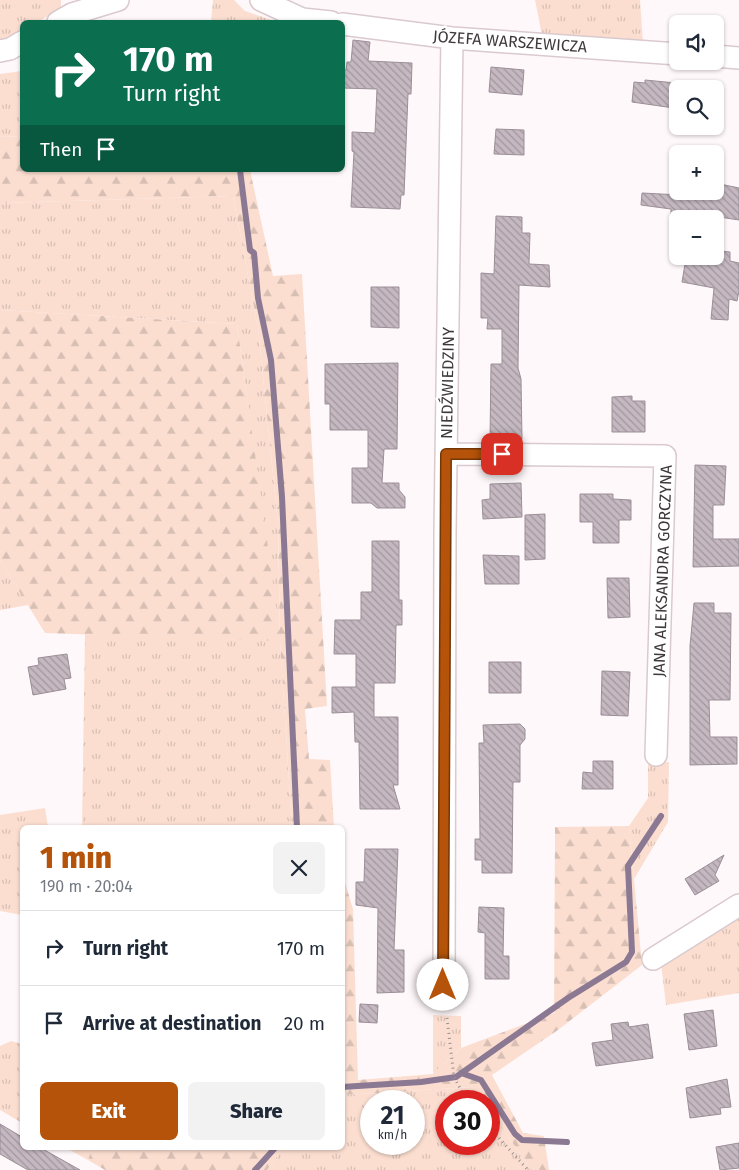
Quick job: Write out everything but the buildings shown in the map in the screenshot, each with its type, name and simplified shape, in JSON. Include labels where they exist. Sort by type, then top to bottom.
[{"type":"street","points":[[62,20],[72,14],[118,0]]},
{"type":"street","points":[[261,0],[302,19],[312,20]]},
{"type":"street","name":"JÓZEFA WARSZEWICZA","points":[[345,24],[452,38],[669,53]]},
{"type":"street","name":"NIEDŹWIEDZINY","points":[[444,998],[446,454],[452,38]]},
{"type":"street","points":[[0,52],[20,43]]},
{"type":"street","points":[[724,57],[739,58]]},
{"type":"street","name":"JANA ALEKSANDRA GORCZYNA","points":[[446,454],[665,456],[656,756]]},
{"type":"street","points":[[653,959],[739,905]]},
{"type":"path","points":[[444,998],[454,1077],[462,1090]]},
{"type":"path","points":[[500,1139],[528,1170]]},
{"type":"green space","points":[[0,0],[61,0],[61,8],[41,20],[20,20],[20,33],[0,46]]},
{"type":"green space","points":[[213,0],[234,0],[245,11],[271,20],[211,20]]},
{"type":"green space","points":[[535,0],[640,0],[643,43],[542,35]]},
{"type":"green space","points":[[20,71],[20,136],[0,137],[0,74]]},
{"type":"green space","points":[[20,136],[20,172],[250,172],[273,276],[302,274],[327,706],[305,709],[309,759],[330,760],[334,825],[292,825],[280,641],[45,633],[0,560],[0,310],[237,324],[280,634],[278,523],[258,328],[233,196],[0,203],[0,137]]},
{"type":"green space","points":[[233,196],[258,328],[278,523],[280,640],[237,324],[0,310],[0,203]]},
{"type":"green space","points":[[0,560],[28,605],[0,610]]},
{"type":"green space","points":[[85,634],[280,640],[292,825],[82,825]]},
{"type":"green space","points":[[648,762],[669,762],[668,822],[634,879],[629,826],[648,798]]},
{"type":"green space","points":[[45,808],[48,825],[20,825],[20,915],[0,911],[0,815]]},
{"type":"green space","points":[[629,826],[642,965],[558,1030],[492,1075],[523,1133],[544,1136],[549,1170],[532,1170],[500,1125],[500,1090],[474,1090],[472,1087],[424,1090],[360,1090],[360,1094],[345,1095],[345,883],[353,909],[358,1080],[433,1074],[461,1048],[554,1013],[555,827]]},
{"type":"green space","points":[[739,915],[739,993],[666,1005],[661,963]]},
{"type":"green space","points":[[433,1015],[461,1016],[461,1048],[433,1074]]},
{"type":"green space","points":[[11,1041],[20,1043],[20,1122],[0,1110],[0,1046]]},
{"type":"green space","points":[[472,1087],[474,1090],[435,1090],[435,1155],[500,1155],[500,1125],[532,1170],[267,1170],[282,1150],[345,1150],[345,1095],[360,1094],[360,1155],[425,1155],[424,1090]]},
{"type":"green space","points":[[70,1150],[91,1150],[88,1160]]},
{"type":"green space","points":[[91,1150],[282,1150],[267,1170],[105,1170],[88,1160]]},
{"type":"waterway","points":[[240,172],[250,250],[254,253],[258,298],[271,360],[282,497],[297,825]]},
{"type":"waterway","points":[[345,1087],[421,1082],[456,1077],[568,998],[626,962],[632,952],[628,866],[661,816]]},
{"type":"waterway","points":[[461,1073],[481,1080],[515,1134],[522,1140],[567,1142]]},
{"type":"waterway","points":[[255,1170],[273,1150]]},
{"type":"route","points":[[443,985],[446,454],[502,454]]}]
